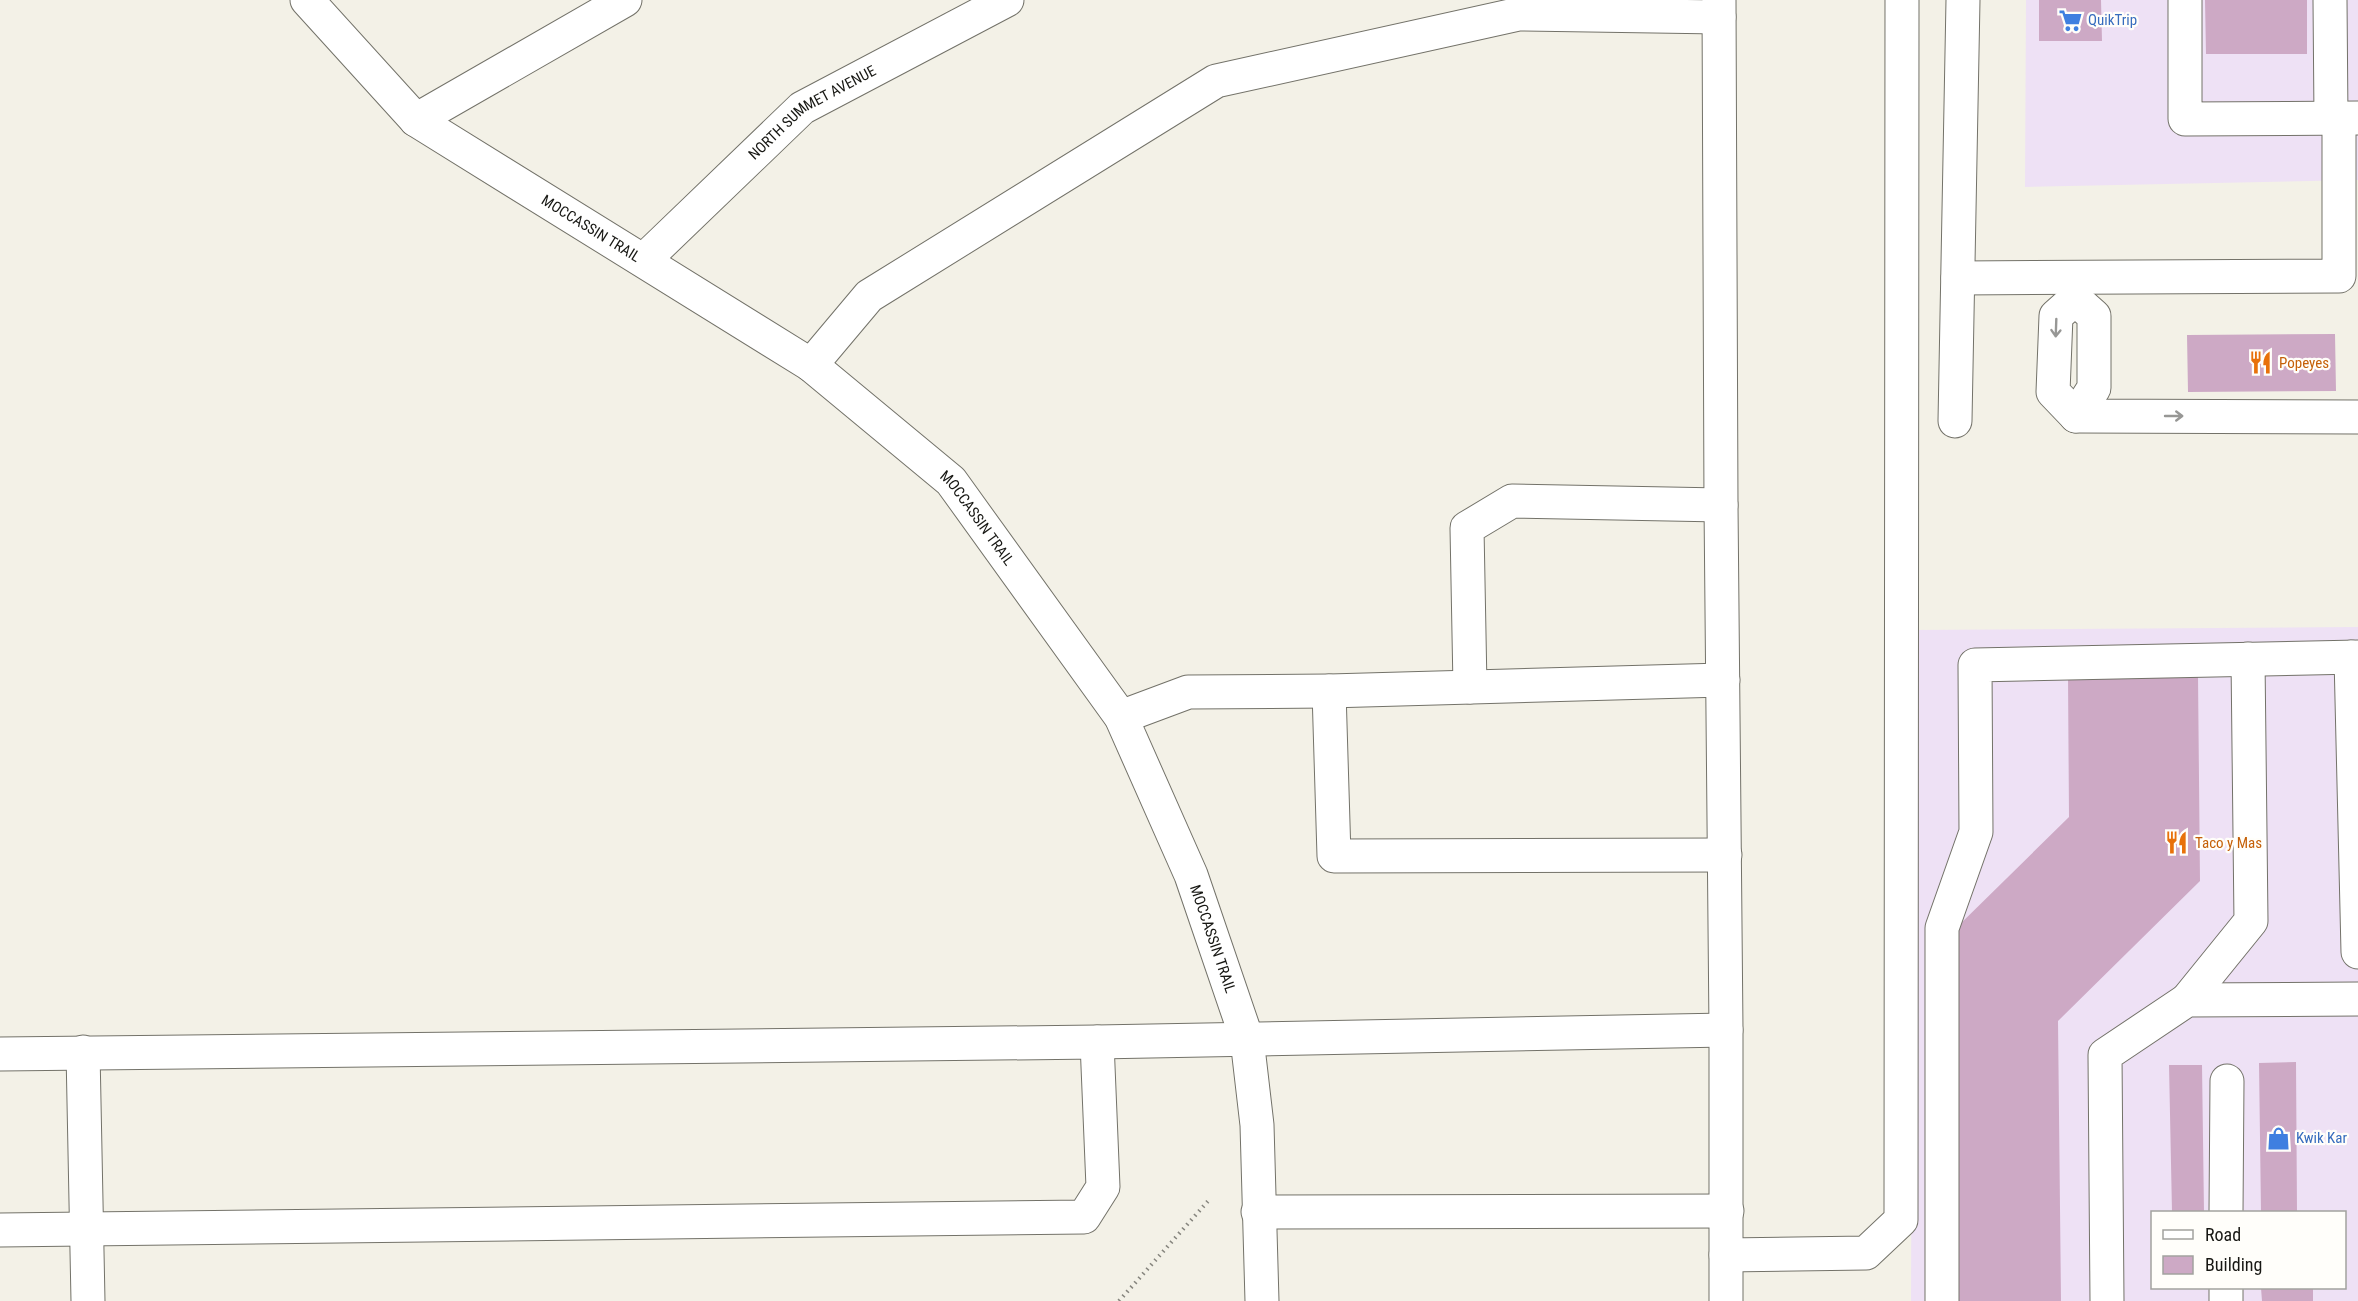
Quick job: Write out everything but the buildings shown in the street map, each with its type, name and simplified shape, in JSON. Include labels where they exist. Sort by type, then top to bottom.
[{"type":"street","name":"MOCCASSIN TRAIL","points":[[307,0],[416,120],[811,365],[951,481],[1121,717],[1191,875],[1246,1039],[1257,1125],[1262,1301]]},
{"type":"street","points":[[416,120],[625,0]]},
{"type":"street","name":"NORTH SUMMET AVENUE","points":[[644,260],[802,108],[1007,0]]},
{"type":"street","points":[[1726,1255],[1866,1253],[1901,1220],[1902,0]]},
{"type":"street","points":[[1954,421],[1963,0]]},
{"type":"street","points":[[2185,0],[2185,119],[2343,118]]},
{"type":"street","points":[[1958,278],[2075,289],[2349,282],[2343,118],[2330,0]]},
{"type":"street","points":[[811,365],[869,296],[1216,81],[1519,14],[1719,9],[1726,1301]]},
{"type":"street","points":[[2075,289],[2056,316],[2053,392],[2076,416],[2358,417]]},
{"type":"street","points":[[1470,687],[1467,528],[1512,501],[1721,505]]},
{"type":"street","points":[[1942,1301],[1942,928],[1976,832],[1975,664],[2355,657],[2358,952]]},
{"type":"street","points":[[2107,1301],[2105,1055],[2187,1000],[2251,921],[2248,659]]},
{"type":"street","points":[[1121,717],[1188,692],[1329,691],[1722,680]]},
{"type":"street","points":[[1329,691],[1334,856],[1725,855]]},
{"type":"street","points":[[2187,1000],[2358,999]]},
{"type":"street","points":[[0,1054],[1097,1042],[1726,1030]]},
{"type":"street","points":[[0,1230],[1084,1217],[1103,1187],[1097,1042]]},
{"type":"street","points":[[83,1052],[88,1301]]},
{"type":"street","points":[[2226,1211],[2227,1080]]},
{"type":"street","points":[[1258,1212],[1727,1211]]},
{"type":"path","points":[[1119,1301],[1209,1200]]},
{"type":"shaded area","points":[[2026,0],[2358,0],[2358,180],[2025,187]]},
{"type":"shaded area","points":[[2358,627],[2358,1301],[1911,1301],[1913,630]]},
{"type":"place","name":"QuikTrip","points":[[2070,20]]},
{"type":"place","name":"Popeyes","points":[[2261,363]]},
{"type":"place","name":"Taco y Mas","points":[[2177,843]]},
{"type":"place","name":"Kwik Kar","points":[[2278,1138]]}]
